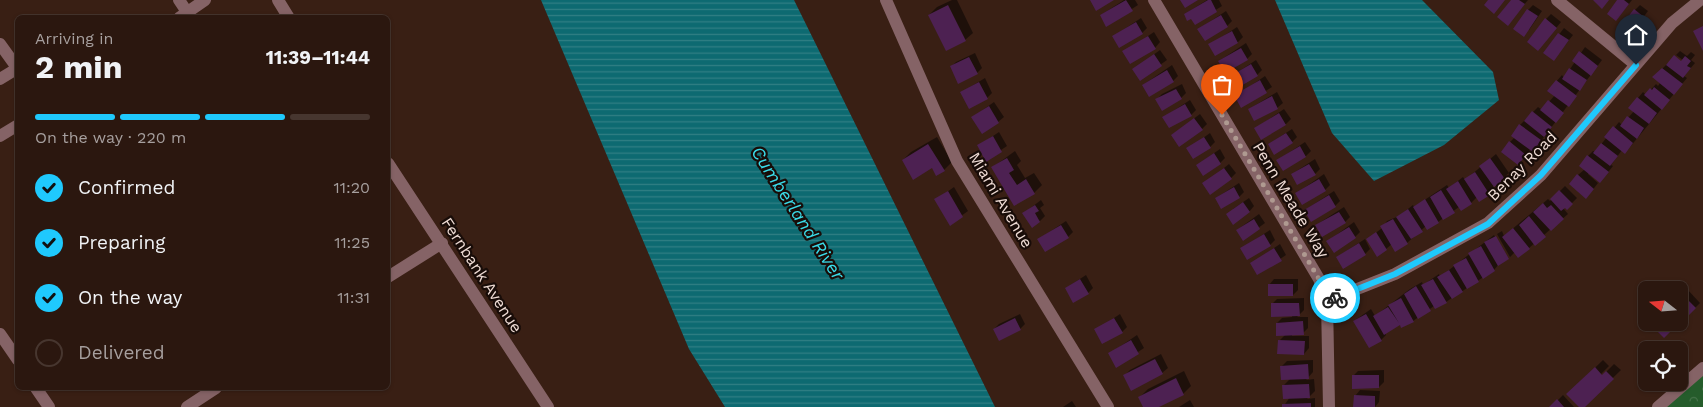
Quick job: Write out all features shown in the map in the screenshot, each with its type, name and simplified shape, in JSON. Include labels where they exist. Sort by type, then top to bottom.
[{"type":"street","points":[[179,0],[183,15],[205,0]]},
{"type":"street","points":[[278,0],[287,15]]},
{"type":"street","name":"Miami Avenue","points":[[886,0],[957,160],[1108,407]]},
{"type":"street","name":"Penn Meade Way","points":[[1154,0],[1319,279],[1327,301],[1329,407]]},
{"type":"street","points":[[1557,0],[1636,65]]},
{"type":"street","name":"Benay Road","points":[[1327,301],[1395,274],[1488,224],[1541,175],[1672,23],[1700,0]]},
{"type":"street","points":[[0,44],[15,65]]},
{"type":"street","points":[[0,79],[15,69]]},
{"type":"street","points":[[0,136],[15,127]]},
{"type":"street","name":"Fernbank Avenue","points":[[390,165],[548,407]]},
{"type":"street","points":[[390,277],[442,243]]},
{"type":"street","points":[[0,334],[15,356]]},
{"type":"street","points":[[1658,407],[1703,368]]},
{"type":"street","points":[[37,390],[49,407]]},
{"type":"street","points":[[186,407],[213,390]]},
{"type":"green space","points":[[1703,370],[1703,407],[1661,407],[1679,391],[1688,391],[1688,383]]},
{"type":"water","name":"Cumberland River","points":[[541,0],[794,0],[995,407],[725,407],[689,349]]},
{"type":"water","points":[[1275,0],[1422,0],[1493,72],[1499,100],[1444,145],[1374,181],[1332,133]]},
{"type":"building","points":[[1090,0],[1114,0],[1096,11]]},
{"type":"building","points":[[1126,0],[1133,11],[1106,27],[1100,15]]},
{"type":"building","points":[[1180,0],[1198,0],[1185,8]]},
{"type":"building","points":[[1211,0],[1217,12],[1195,25],[1191,19],[1187,21],[1184,14]]},
{"type":"building","points":[[1488,0],[1505,0],[1494,14],[1484,5]]},
{"type":"building","points":[[1511,0],[1519,0],[1525,4],[1508,26],[1497,17]]},
{"type":"building","points":[[1593,0],[1609,0],[1602,9]]},
{"type":"building","points":[[1617,0],[1624,0],[1629,4],[1616,21],[1607,14]]},
{"type":"building","points":[[948,5],[966,41],[946,51],[928,15]]},
{"type":"building","points":[[1527,9],[1538,16],[1524,37],[1513,29]]},
{"type":"building","points":[[1634,9],[1644,17],[1631,33],[1621,26]]},
{"type":"building","points":[[1221,15],[1228,27],[1205,41],[1197,29]]},
{"type":"building","points":[[1545,18],[1557,28],[1538,51],[1527,42]]},
{"type":"building","points":[[1136,22],[1143,34],[1119,48],[1112,36]]},
{"type":"building","points":[[1703,26],[1703,51],[1693,31]]},
{"type":"building","points":[[1232,31],[1238,43],[1215,56],[1208,44]]},
{"type":"building","points":[[1558,33],[1569,40],[1554,61],[1543,53]]},
{"type":"building","points":[[1148,36],[1156,49],[1130,64],[1122,51]]},
{"type":"building","points":[[1241,48],[1248,60],[1225,73],[1218,61]]},
{"type":"building","points":[[1579,51],[1598,66],[1591,76],[1572,61]]},
{"type":"building","points":[[1154,54],[1162,66],[1140,81],[1132,69]]},
{"type":"building","points":[[1674,55],[1681,61],[1685,56],[1691,61],[1687,66],[1691,68],[1683,78],[1666,65]]},
{"type":"building","points":[[969,57],[978,74],[958,84],[950,66]]},
{"type":"building","points":[[1251,64],[1258,76],[1234,90],[1227,78]]},
{"type":"building","points":[[1569,68],[1587,80],[1580,91],[1562,79]]},
{"type":"building","points":[[1662,68],[1683,84],[1674,95],[1652,77]]},
{"type":"building","points":[[1167,70],[1174,82],[1149,97],[1142,85]]},
{"type":"building","points":[[1260,80],[1267,93],[1241,108],[1234,95]]},
{"type":"building","points":[[1556,80],[1577,96],[1569,107],[1547,91]]},
{"type":"building","points":[[979,82],[988,99],[969,109],[960,92]]},
{"type":"building","points":[[1654,87],[1670,100],[1662,110],[1644,95],[1650,88],[1652,90]]},
{"type":"building","points":[[1176,89],[1182,99],[1162,111],[1155,99]]},
{"type":"building","points":[[1272,96],[1278,109],[1254,121],[1248,109]]},
{"type":"building","points":[[1637,97],[1657,113],[1649,124],[1628,108]]},
{"type":"building","points":[[1548,100],[1564,113],[1556,123],[1540,110]]},
{"type":"building","points":[[1185,104],[1192,116],[1169,128],[1162,117]]},
{"type":"building","points":[[989,106],[999,123],[982,134],[971,117]]},
{"type":"building","points":[[1532,111],[1552,127],[1544,137],[1524,121]]},
{"type":"building","points":[[1279,113],[1286,125],[1261,140],[1254,128]]},
{"type":"building","points":[[1627,116],[1644,128],[1637,139],[1620,126]]},
{"type":"building","points":[[1194,118],[1203,130],[1179,147],[1171,135]]},
{"type":"building","points":[[1519,124],[1541,140],[1533,152],[1511,136]]},
{"type":"building","points":[[1613,126],[1633,143],[1625,154],[1604,137]]},
{"type":"building","points":[[1286,133],[1293,143],[1274,155],[1268,144]]},
{"type":"building","points":[[993,136],[1002,152],[986,162],[977,145]]},
{"type":"building","points":[[1204,137],[1211,148],[1193,159],[1186,148]]},
{"type":"building","points":[[1509,141],[1526,155],[1518,165],[1501,152]]},
{"type":"building","points":[[1601,143],[1618,156],[1610,166],[1593,153]]},
{"type":"building","points":[[928,144],[945,171],[936,176],[932,168],[913,180],[902,160]]},
{"type":"building","points":[[1300,146],[1306,157],[1283,171],[1276,160]]},
{"type":"building","points":[[1214,153],[1221,164],[1203,176],[1196,165]]},
{"type":"building","points":[[1587,155],[1609,172],[1600,183],[1579,166]]},
{"type":"building","points":[[1007,158],[1014,170],[1009,173],[1017,185],[1026,179],[1035,194],[1014,206],[991,167]]},
{"type":"building","points":[[1490,158],[1505,179],[1494,187],[1479,166]]},
{"type":"building","points":[[1309,164],[1316,175],[1297,185],[1291,174]]},
{"type":"building","points":[[1224,168],[1232,179],[1210,195],[1202,183]]},
{"type":"building","points":[[1475,172],[1490,195],[1479,202],[1464,179]]},
{"type":"building","points":[[1577,174],[1594,189],[1586,199],[1569,184]]},
{"type":"building","points":[[1319,179],[1326,191],[1302,205],[1295,193]]},
{"type":"building","points":[[1458,181],[1472,204],[1461,211],[1446,189]]},
{"type":"building","points":[[1234,187],[1240,198],[1221,209],[1215,198]]},
{"type":"building","points":[[1441,190],[1455,213],[1443,220],[1430,197]]},
{"type":"building","points":[[1559,190],[1573,204],[1567,210],[1565,208],[1561,211],[1550,199]]},
{"type":"building","points":[[948,191],[963,217],[950,226],[934,199]]},
{"type":"building","points":[[1329,195],[1336,207],[1311,222],[1304,210]]},
{"type":"building","points":[[1425,199],[1439,223],[1427,230],[1413,207]]},
{"type":"building","points":[[1243,202],[1250,212],[1233,225],[1226,214]]},
{"type":"building","points":[[1543,203],[1547,208],[1551,205],[1564,219],[1551,231],[1533,212]]},
{"type":"building","points":[[1035,205],[1039,211],[1035,213],[1040,222],[1032,228],[1022,213]]},
{"type":"building","points":[[1408,209],[1423,232],[1411,239],[1396,217]]},
{"type":"building","points":[[1339,212],[1346,223],[1322,237],[1315,225]]},
{"type":"building","points":[[1529,216],[1546,237],[1535,246],[1519,225]]},
{"type":"building","points":[[1254,219],[1260,229],[1243,241],[1236,230]]},
{"type":"building","points":[[1393,219],[1408,244],[1395,252],[1380,226]]},
{"type":"building","points":[[1061,225],[1069,238],[1045,252],[1037,239]]},
{"type":"building","points":[[1349,227],[1356,238],[1334,253],[1326,241]]},
{"type":"building","points":[[1513,228],[1530,249],[1518,258],[1502,237]]},
{"type":"building","points":[[1376,232],[1387,250],[1377,257],[1366,239]]},
{"type":"building","points":[[1264,234],[1271,246],[1247,260],[1240,248]]},
{"type":"building","points":[[1496,236],[1509,259],[1498,266],[1484,242]]},
{"type":"building","points":[[1359,243],[1366,255],[1343,269],[1336,257]]},
{"type":"building","points":[[1481,246],[1495,271],[1483,279],[1468,253]]},
{"type":"building","points":[[1274,248],[1282,261],[1257,275],[1250,263]]},
{"type":"building","points":[[1466,258],[1479,282],[1467,289],[1453,265]]},
{"type":"building","points":[[1449,270],[1463,292],[1452,299],[1437,277]]},
{"type":"building","points":[[1080,279],[1089,294],[1073,303],[1065,288]]},
{"type":"building","points":[[1433,279],[1447,303],[1435,309],[1421,285]]},
{"type":"building","points":[[1268,284],[1293,284],[1293,296],[1268,296]]},
{"type":"building","points":[[1416,286],[1431,311],[1418,319],[1404,294]]},
{"type":"building","points":[[1401,298],[1414,322],[1401,328],[1400,325],[1384,335],[1373,316],[1388,307],[1399,323],[1388,305]]},
{"type":"building","points":[[1688,300],[1696,308],[1688,316]]},
{"type":"building","points":[[1271,303],[1299,303],[1300,316],[1271,317]]},
{"type":"building","points":[[1366,314],[1382,341],[1369,348],[1353,321]]},
{"type":"building","points":[[1015,318],[1021,330],[999,341],[993,329]]},
{"type":"building","points":[[1114,318],[1123,333],[1102,344],[1094,329]]},
{"type":"building","points":[[1303,321],[1304,335],[1276,336],[1276,323]]},
{"type":"building","points":[[1657,331],[1671,331],[1664,338]]},
{"type":"building","points":[[1131,340],[1139,354],[1116,368],[1108,353]]},
{"type":"building","points":[[1278,340],[1305,341],[1304,355],[1277,354]]},
{"type":"building","points":[[1155,359],[1163,374],[1131,391],[1123,375]]},
{"type":"building","points":[[1308,364],[1309,379],[1281,380],[1280,366]]},
{"type":"building","points":[[1595,367],[1602,375],[1606,371],[1614,379],[1585,407],[1579,407],[1566,394]]},
{"type":"building","points":[[1352,375],[1379,375],[1379,388],[1352,389]]},
{"type":"building","points":[[1176,378],[1184,395],[1159,407],[1143,407],[1138,397]]},
{"type":"building","points":[[1309,384],[1310,398],[1283,399],[1282,385]]},
{"type":"building","points":[[1354,395],[1375,396],[1375,407],[1353,407]]},
{"type":"building","points":[[1557,399],[1564,407],[1549,407]]},
{"type":"building","points":[[1311,403],[1311,407],[1282,407],[1282,404]]},
{"type":"way so far","points":[[1222,115],[1319,279],[1327,301],[1335,298]]},
{"type":"route","points":[[1335,298],[1395,274],[1488,224],[1541,175],[1636,65]]}]
